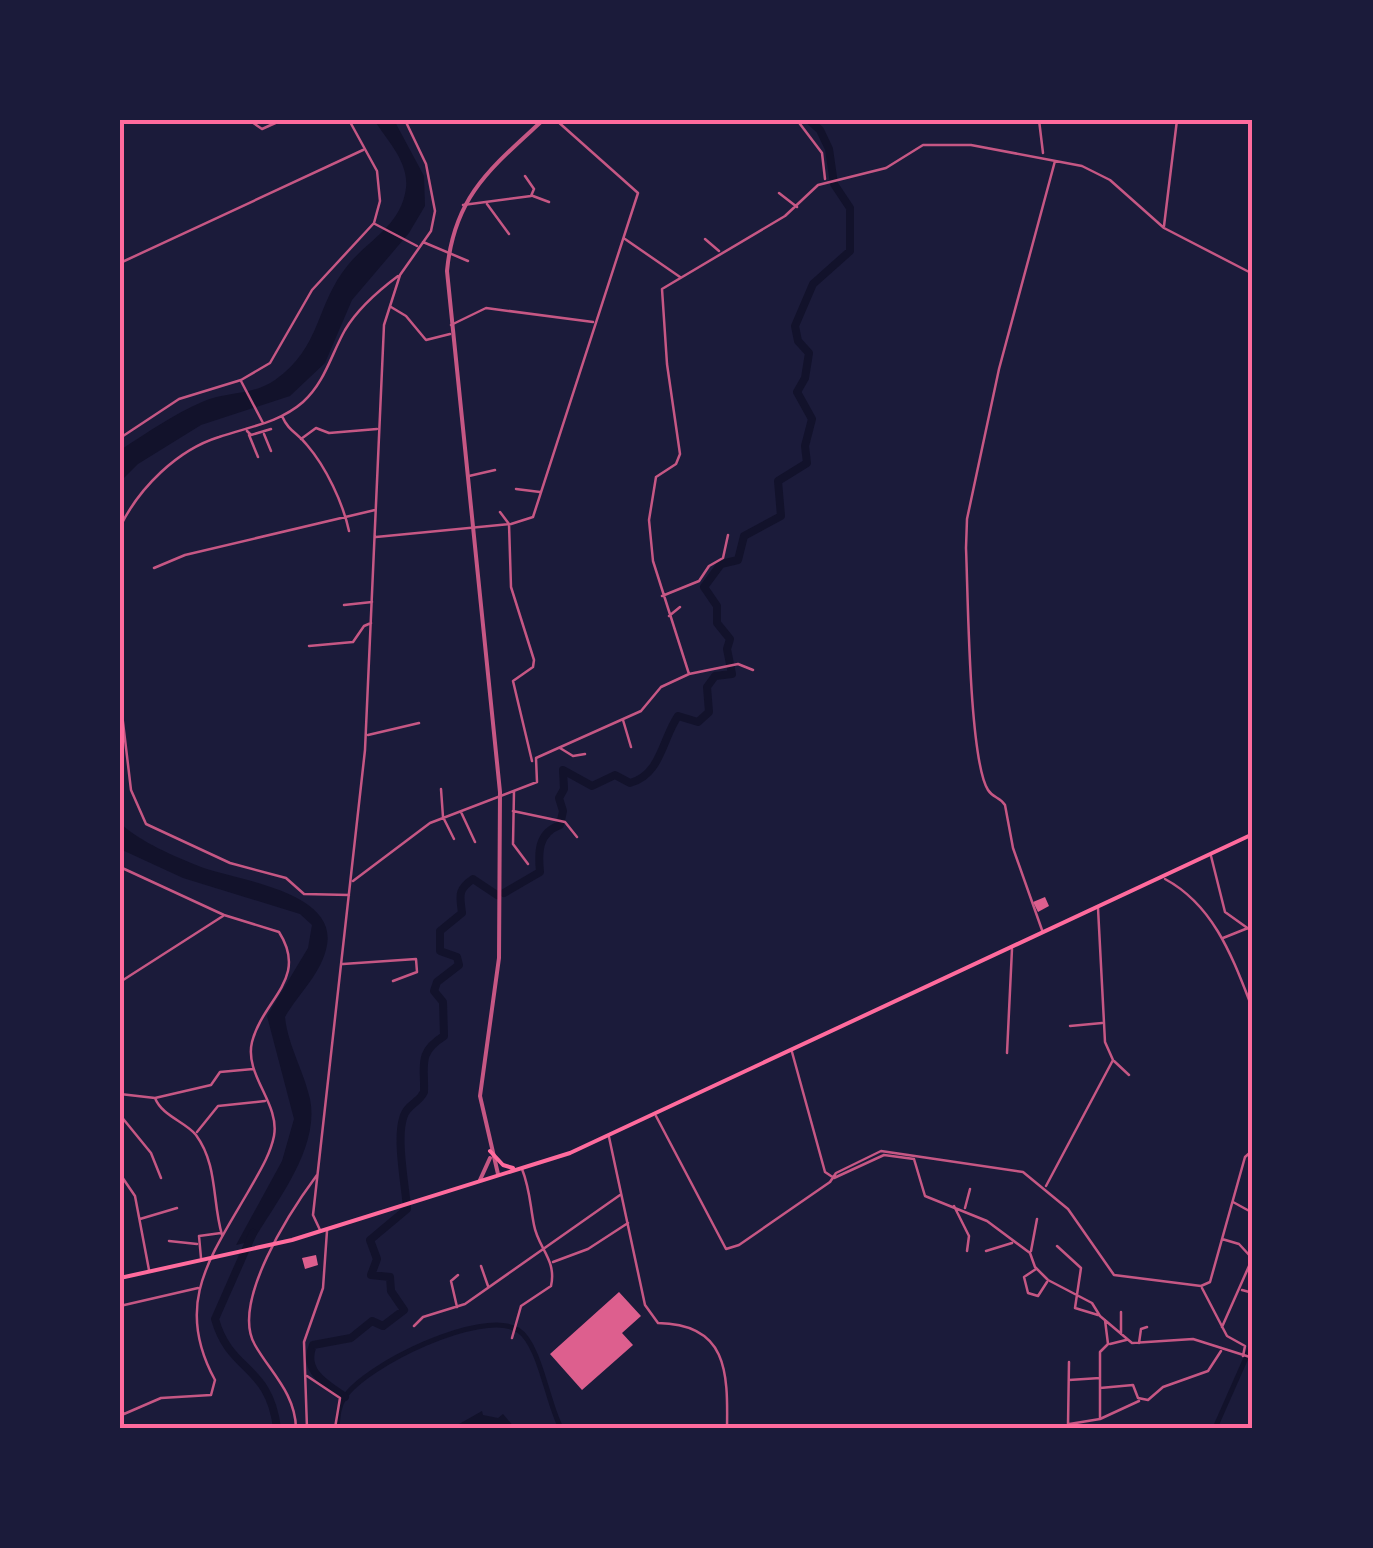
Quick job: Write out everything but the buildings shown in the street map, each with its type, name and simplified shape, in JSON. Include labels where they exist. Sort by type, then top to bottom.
[{"type":"main road","points":[[120,1278],[324,1230],[609,1137],[1253,834]]},
{"type":"main road","points":[[490,1151],[503,1165],[522,1168]]},
{"type":"street","points":[[250,120],[262,129],[282,120]]},
{"type":"street","points":[[120,438],[179,399],[242,382],[278,354],[312,290],[376,224],[380,186],[349,120]]},
{"type":"street","points":[[307,1428],[304,1342],[323,1288],[324,1230],[312,1215],[366,736],[384,325],[400,275],[415,245],[434,224],[433,192],[405,120]]},
{"type":"street","points":[[409,126],[412,120]]},
{"type":"street","points":[[498,1174],[480,1096],[499,958],[500,795],[450,325],[448,256],[462,205],[482,177],[543,120]]},
{"type":"street","points":[[374,537],[531,520],[624,238],[636,189],[556,120]]},
{"type":"street","points":[[797,120],[822,153],[827,180]]},
{"type":"street","points":[[1039,120],[1044,156]]},
{"type":"street","points":[[1164,228],[1176,120]]},
{"type":"street","points":[[688,674],[661,597],[650,520],[656,477],[676,464],[680,454],[661,296],[662,290],[680,277],[797,206],[827,180],[886,168],[924,144],[972,145],[1044,156],[1110,180],[1164,228],[1253,274]]},
{"type":"street","points":[[120,263],[364,150]]},
{"type":"street","points":[[1043,932],[1012,848],[1005,804],[986,788],[981,764],[966,532],[999,369],[1055,159]]},
{"type":"street","points":[[525,176],[534,188],[531,196]]},
{"type":"street","points":[[779,192],[797,206]]},
{"type":"street","points":[[462,205],[531,196],[549,202]]},
{"type":"street","points":[[486,203],[509,234]]},
{"type":"street","points":[[376,224],[415,245]]},
{"type":"street","points":[[624,238],[680,277]]},
{"type":"street","points":[[705,238],[721,253]]},
{"type":"street","points":[[422,241],[448,256],[468,261]]},
{"type":"street","points":[[120,527],[138,496],[168,466],[206,442],[282,416],[319,383],[355,315],[400,275]]},
{"type":"street","points":[[391,307],[406,316],[426,340],[452,333]]},
{"type":"street","points":[[450,325],[486,308],[596,323]]},
{"type":"street","points":[[242,382],[263,424]]},
{"type":"street","points":[[282,416],[290,432],[301,439],[346,516],[349,531]]},
{"type":"street","points":[[301,439],[316,428],[329,433],[379,429]]},
{"type":"street","points":[[247,431],[271,430]]},
{"type":"street","points":[[247,431],[258,457]]},
{"type":"street","points":[[264,433],[271,452]]},
{"type":"street","points":[[467,476],[496,470]]},
{"type":"street","points":[[516,489],[542,492]]},
{"type":"street","points":[[154,568],[185,555],[375,510]]},
{"type":"street","points":[[500,512],[509,524],[511,586],[534,664],[514,677],[513,689],[537,782]]},
{"type":"street","points":[[661,597],[699,580],[709,566],[722,558],[728,535]]},
{"type":"street","points":[[344,604],[372,602]]},
{"type":"street","points":[[668,618],[670,611],[680,607]]},
{"type":"street","points":[[309,646],[353,642],[364,626],[372,623]]},
{"type":"street","points":[[537,782],[536,758],[647,707],[661,687],[688,674],[724,665],[738,664],[754,670]]},
{"type":"street","points":[[120,698],[131,790],[146,824],[230,863],[286,878],[304,894],[349,895]]},
{"type":"street","points":[[623,719],[630,747]]},
{"type":"street","points":[[366,736],[419,723]]},
{"type":"street","points":[[559,747],[573,756],[585,754]]},
{"type":"street","points":[[351,882],[443,817],[537,782]]},
{"type":"street","points":[[440,789],[443,817],[454,839]]},
{"type":"street","points":[[514,790],[513,844],[528,864]]},
{"type":"street","points":[[460,811],[475,842]]},
{"type":"street","points":[[512,811],[563,822],[577,837]]},
{"type":"street","points":[[1211,854],[1225,912],[1253,932]]},
{"type":"street","points":[[120,867],[224,915],[279,932],[291,954],[288,975],[253,1038],[254,1069],[268,1101],[274,1135],[268,1156],[210,1257],[200,1287],[194,1327],[215,1380],[210,1395],[161,1398],[124,1414],[120,1410]]},
{"type":"street","points":[[1162,877],[1192,894],[1222,938],[1253,1010]]},
{"type":"street","points":[[1098,906],[1104,1023],[1113,1060],[1129,1076]]},
{"type":"street","points":[[120,982],[224,915]]},
{"type":"street","points":[[1222,938],[1249,927]]},
{"type":"street","points":[[1006,1053],[1012,948]]},
{"type":"street","points":[[342,964],[416,959],[417,972],[392,982]]},
{"type":"street","points":[[1070,1026],[1104,1023]]},
{"type":"street","points":[[791,1051],[826,1172],[832,1178]]},
{"type":"street","points":[[1046,1186],[1113,1060]]},
{"type":"street","points":[[120,1094],[156,1098],[211,1086],[224,1071],[254,1069]]},
{"type":"street","points":[[156,1098],[160,1108],[196,1134],[216,1180],[222,1234]]},
{"type":"street","points":[[196,1134],[218,1106],[268,1101]]},
{"type":"street","points":[[120,1115],[151,1154],[161,1178]]},
{"type":"street","points":[[656,1115],[726,1249],[739,1245],[832,1178],[881,1151],[1023,1172],[1046,1186],[1077,1220],[1114,1275],[1202,1286],[1210,1282],[1246,1156],[1253,1150]]},
{"type":"street","points":[[609,1137],[651,1317],[658,1323],[691,1326],[719,1350],[728,1389],[727,1428]]},
{"type":"street","points":[[480,1180],[487,1172],[490,1151]]},
{"type":"street","points":[[832,1178],[884,1155],[914,1159],[925,1196],[965,1209],[1030,1253],[1048,1280],[1092,1303],[1126,1340]]},
{"type":"street","points":[[512,1338],[522,1306],[551,1286],[552,1262],[533,1222],[532,1192],[522,1168]]},
{"type":"street","points":[[120,1174],[135,1196],[150,1271]]},
{"type":"street","points":[[296,1428],[287,1392],[248,1329],[249,1304],[275,1243],[318,1174]]},
{"type":"street","points":[[965,1209],[970,1189]]},
{"type":"street","points":[[414,1326],[423,1316],[458,1308],[621,1194]]},
{"type":"street","points":[[1232,1202],[1253,1213]]},
{"type":"street","points":[[954,1204],[954,1214],[969,1236],[968,1251]]},
{"type":"street","points":[[138,1220],[177,1208]]},
{"type":"street","points":[[1030,1253],[1037,1219]]},
{"type":"street","points":[[552,1262],[588,1249],[628,1223]]},
{"type":"street","points":[[201,1260],[199,1236],[222,1234]]},
{"type":"street","points":[[1222,1239],[1239,1244],[1242,1252],[1253,1257],[1241,1290],[1227,1308],[1222,1328]]},
{"type":"street","points":[[170,1242],[197,1244]]},
{"type":"street","points":[[986,1251],[1013,1242]]},
{"type":"street","points":[[1056,1246],[1081,1268],[1079,1296],[1074,1304],[1079,1311],[1100,1316]]},
{"type":"street","points":[[480,1266],[489,1287]]},
{"type":"street","points":[[1038,1269],[1024,1276],[1028,1293],[1043,1292],[1048,1280]]},
{"type":"street","points":[[458,1274],[451,1282],[458,1308]]},
{"type":"street","points":[[1202,1286],[1222,1328],[1232,1341],[1244,1344],[1253,1370]]},
{"type":"street","points":[[120,1306],[200,1287]]},
{"type":"street","points":[[1241,1290],[1253,1292]]},
{"type":"street","points":[[1121,1334],[1122,1312]]},
{"type":"street","points":[[1105,1320],[1108,1344]]},
{"type":"street","points":[[1138,1344],[1141,1329],[1147,1326]]},
{"type":"street","points":[[1100,1419],[1100,1352],[1108,1344],[1194,1339],[1250,1357]]},
{"type":"street","points":[[1046,1428],[1100,1419],[1208,1371],[1222,1350]]},
{"type":"street","points":[[1068,1425],[1069,1362]]},
{"type":"street","points":[[306,1375],[340,1398],[335,1428]]},
{"type":"street","points":[[1068,1380],[1100,1378]]},
{"type":"street","points":[[1100,1388],[1133,1385],[1141,1400]]},
{"type":"shaded area","points":[[374,120],[394,120],[424,176],[425,206],[409,233],[352,300],[325,363],[290,396],[201,425],[138,464],[120,482],[122,449],[202,402],[266,385],[302,354],[337,280],[391,222],[403,201],[404,169]]},
{"type":"shaded area","points":[[120,823],[181,859],[301,900],[326,927],[327,945],[320,965],[285,1017],[310,1099],[309,1136],[294,1174],[253,1241],[236,1245],[282,1161],[294,1119],[267,1016],[308,948],[312,925],[300,914],[183,878],[120,849]]},
{"type":"shaded area","points":[[482,1411],[483,1415],[498,1418],[503,1414],[515,1428],[452,1428]]},
{"type":"waterway","points":[[504,893],[540,872],[543,838],[560,825],[563,770],[592,786],[615,775],[630,783],[640,779],[655,764],[678,716],[698,722],[709,712],[707,687],[715,676],[732,674],[727,649],[730,639],[717,623],[717,606],[704,587],[721,564],[738,560],[744,536],[781,516],[778,481],[807,463],[805,446],[812,419],[797,392],[805,378],[809,353],[798,341],[795,326],[813,284],[850,251],[850,208],[834,184],[829,149],[820,130],[809,120]]},
{"type":"waterway","points":[[345,1397],[313,1369],[310,1354],[313,1345],[351,1338],[372,1321],[383,1326],[404,1310],[391,1291],[390,1277],[371,1275],[377,1259],[370,1240],[407,1209],[401,1143],[403,1119],[424,1092],[426,1054],[444,1036],[443,1002],[434,991],[437,982],[459,965],[457,957],[440,951],[440,931],[462,913],[461,894],[473,879],[497,895]]},
{"type":"waterway","points":[[253,1233],[215,1319],[230,1350],[266,1392],[277,1428]]},
{"type":"waterway","points":[[337,1428],[344,1398],[375,1370],[425,1343],[453,1333],[501,1325],[526,1337],[561,1428]]},
{"type":"waterway","points":[[1215,1428],[1253,1342]]},
{"type":"waterway","points":[[1249,1351],[1253,1352]]}]
